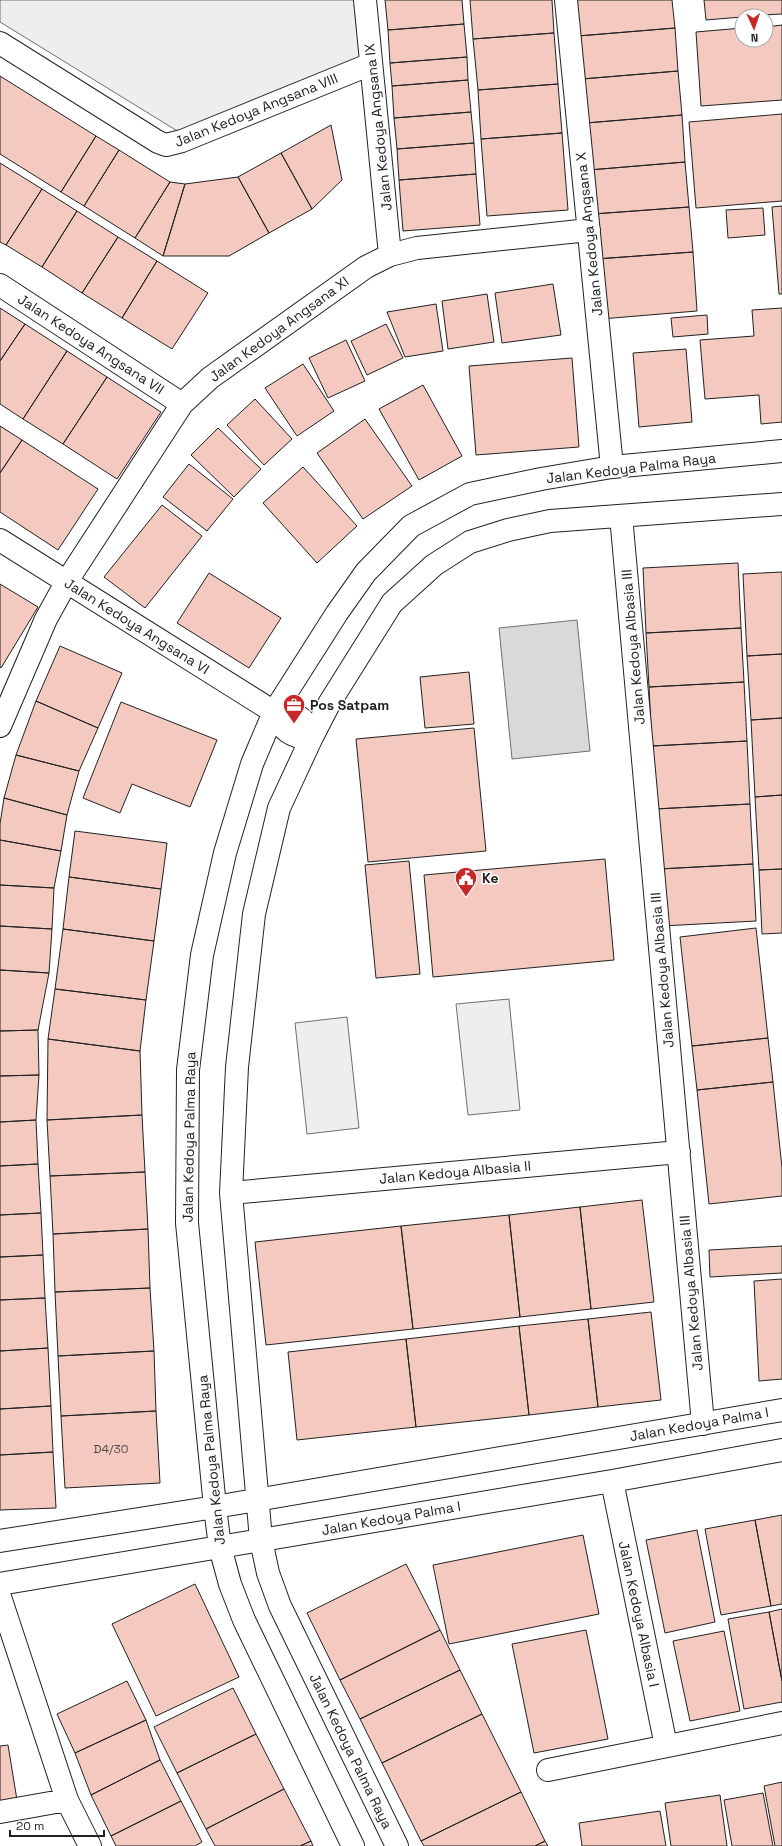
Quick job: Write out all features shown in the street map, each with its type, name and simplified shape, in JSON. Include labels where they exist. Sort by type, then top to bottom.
[{"type":"street","name":"Jalan Kedoya Angsana IX","points":[[365,0],[390,255]]},
{"type":"street","name":"Jalan Kedoya Angsana X","points":[[566,0],[612,467]]},
{"type":"street","name":"Jalan Kedoya Angsana VIII","points":[[0,43],[166,146],[182,142],[371,64]]},
{"type":"street","name":"Jalan Kedoya Angsana XI","points":[[0,726],[46,619],[67,581],[182,404],[210,378],[366,267],[390,255],[417,248],[588,230]]},
{"type":"street","name":"Jalan Kedoya Angsana VII","points":[[0,284],[182,404]]},
{"type":"street","name":"Jalan Kedoya Palma Raya","points":[[353,1846],[244,1620],[230,1584],[220,1547],[187,1223],[188,1070],[202,955],[225,853],[252,764],[274,712],[337,613],[366,572],[411,526],[470,494],[541,479],[612,467],[782,451]]},
{"type":"street","name":"Jalan Kedoya Palma Raya","points":[[397,1846],[280,1606],[268,1572],[261,1540],[231,1193],[237,1067],[254,914],[279,808],[330,702],[392,603],[434,565],[470,542],[508,530],[550,521],[782,504]]},
{"type":"street","name":"Jalan Kedoya Albasia III","points":[[621,516],[703,1424]]},
{"type":"street","name":"Jalan Kedoya Angsana VI","points":[[0,540],[274,712],[284,712],[295,715],[309,726],[312,737]]},
{"type":"street","name":"Jalan Kedoya Albasia II","points":[[231,1193],[679,1152]]},
{"type":"street","name":"Jalan Kedoya Palma I","points":[[0,1541],[257,1500],[782,1410]]},
{"type":"street","name":"Jalan Kedoya Palma I","points":[[0,1584],[612,1481],[782,1450]]},
{"type":"street","name":"Jalan Kedoya Albasia I","points":[[612,1481],[666,1746]]},
{"type":"street","points":[[0,1597],[67,1800],[90,1846]]},
{"type":"street","points":[[548,1770],[782,1723]]},
{"type":"street","points":[[0,1812],[67,1800]]},
{"type":"shaded area","points":[[0,0],[356,0],[360,58],[192,140],[0,22]]},
{"type":"shaded area","points":[[577,620],[590,751],[512,759],[499,628]]},
{"type":"shaded area","points":[[509,999],[520,1110],[468,1115],[456,1004]]},
{"type":"shaded area","points":[[347,1017],[359,1128],[307,1134],[295,1023]]},
{"type":"building","points":[[385,0],[462,0],[464,24],[388,30]]},
{"type":"building","points":[[470,0],[552,0],[554,33],[473,39]]},
{"type":"building","points":[[576,0],[672,0],[675,28],[578,36]]},
{"type":"building","points":[[704,0],[782,0],[782,14],[774,14],[774,8],[734,8],[734,18],[706,20]]},
{"type":"building","points":[[464,24],[467,57],[390,63],[388,30]]},
{"type":"building","points":[[782,25],[782,100],[701,106],[696,32],[734,29],[734,48],[774,48],[774,26]]},
{"type":"building","points":[[675,28],[678,71],[582,79],[578,36]]},
{"type":"building","points":[[554,33],[558,84],[478,90],[473,39]]},
{"type":"building","points":[[467,57],[468,80],[392,86],[390,63]]},
{"type":"building","points":[[678,71],[682,115],[586,123],[582,79]]},
{"type":"building","points":[[0,76],[96,136],[61,192],[0,154]]},
{"type":"building","points":[[468,80],[471,112],[394,118],[392,86]]},
{"type":"building","points":[[558,84],[562,133],[481,139],[478,90]]},
{"type":"building","points":[[471,112],[474,143],[397,149],[394,118]]},
{"type":"building","points":[[782,114],[782,201],[696,208],[689,122]]},
{"type":"building","points":[[682,115],[685,162],[589,170],[586,123]]},
{"type":"building","points":[[331,125],[342,180],[312,209],[281,153]]},
{"type":"building","points":[[562,133],[568,210],[487,216],[481,139]]},
{"type":"building","points":[[96,136],[119,150],[84,206],[61,192]]},
{"type":"building","points":[[474,143],[476,174],[399,180],[397,149]]},
{"type":"building","points":[[119,150],[170,182],[135,238],[84,206]]},
{"type":"building","points":[[281,153],[312,209],[269,233],[238,177]]},
{"type":"building","points":[[685,162],[689,207],[593,214],[589,170]]},
{"type":"building","points":[[0,163],[42,189],[6,245],[0,242]]},
{"type":"building","points":[[476,174],[480,225],[403,231],[399,180]]},
{"type":"building","points":[[238,177],[269,233],[229,256],[163,256],[185,184]]},
{"type":"building","points":[[170,182],[185,184],[163,256],[135,238]]},
{"type":"building","points":[[42,189],[77,211],[42,267],[6,245]]},
{"type":"building","points":[[782,206],[782,294],[779,294],[772,207]]},
{"type":"building","points":[[689,207],[693,252],[596,259],[593,214]]},
{"type":"building","points":[[763,208],[765,235],[728,238],[726,210]]},
{"type":"building","points":[[77,211],[118,237],[82,293],[42,267]]},
{"type":"building","points":[[118,237],[157,261],[122,318],[82,293]]},
{"type":"building","points":[[693,252],[697,311],[601,319],[596,259]]},
{"type":"building","points":[[157,261],[208,293],[172,349],[122,318]]},
{"type":"building","points":[[553,284],[561,335],[502,343],[495,293]]},
{"type":"building","points":[[487,294],[494,342],[448,349],[442,301]]},
{"type":"building","points":[[436,304],[443,351],[405,357],[387,312]]},
{"type":"building","points":[[0,308],[25,324],[0,361]]},
{"type":"building","points":[[782,308],[782,422],[761,424],[759,395],[705,399],[700,340],[754,336],[752,310]]},
{"type":"building","points":[[707,315],[708,334],[673,337],[671,318]]},
{"type":"building","points":[[25,324],[67,351],[23,419],[0,404],[0,361]]},
{"type":"building","points":[[386,324],[403,358],[367,375],[351,341]]},
{"type":"building","points":[[346,340],[365,381],[328,398],[309,358]]},
{"type":"building","points":[[686,349],[692,422],[639,427],[633,353]]},
{"type":"building","points":[[67,351],[107,377],[63,444],[23,419]]},
{"type":"building","points":[[572,358],[579,447],[476,455],[469,366]]},
{"type":"building","points":[[303,364],[334,411],[297,436],[265,388]]},
{"type":"building","points":[[107,377],[161,412],[117,479],[63,444]]},
{"type":"building","points":[[423,385],[462,456],[419,480],[379,409]]},
{"type":"building","points":[[255,399],[292,439],[264,465],[227,425]]},
{"type":"building","points":[[365,419],[412,486],[363,519],[317,453]]},
{"type":"building","points":[[0,426],[22,440],[0,473]]},
{"type":"building","points":[[218,428],[261,469],[234,497],[191,455]]},
{"type":"building","points":[[22,440],[98,489],[58,550],[0,512],[0,473]]},
{"type":"building","points":[[189,464],[233,499],[207,531],[163,497]]},
{"type":"building","points":[[303,467],[357,526],[317,563],[263,503]]},
{"type":"building","points":[[162,505],[202,536],[145,608],[104,577]]},
{"type":"building","points":[[738,563],[741,628],[646,633],[643,568]]},
{"type":"building","points":[[782,572],[782,654],[747,656],[743,574]]},
{"type":"building","points":[[209,573],[281,618],[249,668],[177,623]]},
{"type":"building","points":[[0,584],[38,607],[1,668],[0,667]]},
{"type":"building","points":[[741,628],[744,682],[649,687],[646,633]]},
{"type":"building","points":[[60,646],[122,673],[98,728],[36,701]]},
{"type":"building","points":[[782,654],[782,718],[751,720],[747,656]]},
{"type":"building","points":[[469,672],[474,724],[425,728],[420,677]]},
{"type":"building","points":[[744,682],[747,741],[652,746],[649,687]]},
{"type":"building","points":[[36,701],[98,728],[79,771],[16,755]]},
{"type":"building","points":[[121,702],[217,740],[190,807],[132,784],[120,813],[83,798]]},
{"type":"building","points":[[782,718],[782,795],[755,797],[751,720]]},
{"type":"building","points":[[474,728],[486,851],[368,862],[356,739]]},
{"type":"building","points":[[747,741],[750,804],[655,809],[652,746]]},
{"type":"building","points":[[16,755],[79,771],[67,815],[4,798]]},
{"type":"building","points":[[782,795],[782,869],[759,870],[755,797]]},
{"type":"building","points":[[4,798],[67,815],[61,851],[0,840],[0,824]]},
{"type":"building","points":[[750,804],[753,864],[659,869],[655,809]]},
{"type":"building","points":[[75,831],[167,843],[161,889],[69,877]]},
{"type":"building","points":[[0,840],[61,851],[54,888],[0,885]]},
{"type":"building","points":[[605,859],[614,960],[433,977],[424,875]]},
{"type":"building","points":[[409,861],[420,974],[376,978],[365,865]]},
{"type":"building","points":[[753,864],[756,921],[662,926],[659,869]]},
{"type":"building","points":[[782,869],[782,933],[762,934],[759,870]]},
{"type":"building","points":[[69,877],[161,889],[154,941],[63,929]]},
{"type":"building","points":[[0,885],[54,888],[52,929],[0,926]]},
{"type":"building","points":[[0,926],[52,929],[49,973],[0,970]]},
{"type":"building","points":[[756,928],[768,1038],[692,1046],[680,937]]},
{"type":"building","points":[[63,929],[154,941],[146,1000],[55,989]]},
{"type":"building","points":[[0,970],[49,973],[38,1030],[0,1031]]},
{"type":"building","points":[[55,989],[146,1000],[140,1051],[48,1039]]},
{"type":"building","points":[[38,1030],[39,1075],[0,1076],[0,1031]]},
{"type":"building","points":[[768,1038],[773,1082],[697,1090],[692,1046]]},
{"type":"building","points":[[48,1039],[140,1051],[142,1115],[47,1120]]},
{"type":"building","points":[[39,1075],[36,1120],[0,1122],[0,1076]]},
{"type":"building","points":[[773,1082],[782,1168],[782,1196],[709,1204],[697,1090]]},
{"type":"building","points":[[142,1115],[145,1172],[50,1176],[47,1120]]},
{"type":"building","points":[[36,1120],[38,1164],[0,1166],[0,1122]]},
{"type":"building","points":[[38,1164],[41,1213],[0,1215],[0,1166]]},
{"type":"building","points":[[145,1172],[148,1229],[53,1234],[50,1176]]},
{"type":"building","points":[[642,1200],[654,1302],[591,1309],[580,1207]]},
{"type":"building","points":[[580,1207],[591,1309],[520,1317],[509,1215]]},
{"type":"building","points":[[41,1213],[43,1255],[0,1257],[0,1215]]},
{"type":"building","points":[[509,1215],[520,1317],[413,1329],[401,1226]]},
{"type":"building","points":[[401,1226],[413,1329],[266,1345],[255,1242]]},
{"type":"building","points":[[148,1229],[150,1288],[55,1292],[53,1234]]},
{"type":"building","points":[[782,1246],[782,1273],[710,1277],[709,1250]]},
{"type":"building","points":[[43,1255],[45,1298],[0,1300],[0,1257]]},
{"type":"building","points":[[782,1279],[782,1379],[759,1381],[754,1281]]},
{"type":"building","points":[[150,1288],[154,1351],[58,1356],[55,1292]]},
{"type":"building","points":[[45,1298],[48,1348],[0,1351],[0,1300]]},
{"type":"building","points":[[651,1312],[661,1400],[598,1407],[588,1319]]},
{"type":"building","points":[[588,1319],[598,1407],[529,1415],[519,1326]]},
{"type":"building","points":[[519,1326],[529,1415],[416,1427],[406,1339]]},
{"type":"building","points":[[406,1339],[416,1427],[297,1440],[288,1352]]},
{"type":"building","points":[[48,1348],[51,1406],[0,1409],[0,1351]]},
{"type":"building","points":[[154,1351],[156,1411],[61,1416],[58,1356]]},
{"type":"building","points":[[51,1406],[53,1452],[0,1455],[0,1409]]},
{"type":"building","points":[[156,1411],[160,1483],[65,1488],[61,1416]]},
{"type":"building","points":[[53,1452],[56,1508],[0,1510],[0,1455]]},
{"type":"building","points":[[782,1515],[782,1604],[771,1606],[755,1520]]},
{"type":"building","points":[[755,1520],[771,1606],[721,1615],[705,1529]]},
{"type":"building","points":[[697,1530],[715,1622],[665,1633],[646,1540]]},
{"type":"building","points":[[583,1535],[599,1614],[449,1644],[433,1565]]},
{"type":"building","points":[[406,1564],[440,1630],[340,1680],[307,1613]]},
{"type":"building","points":[[195,1584],[239,1677],[156,1716],[112,1624]]},
{"type":"building","points":[[782,1609],[782,1681],[769,1612]]},
{"type":"building","points":[[769,1612],[782,1681],[782,1702],[744,1709],[728,1619]]},
{"type":"building","points":[[440,1630],[460,1670],[360,1719],[340,1680]]},
{"type":"building","points":[[586,1630],[608,1739],[534,1753],[512,1644]]},
{"type":"building","points":[[724,1631],[740,1711],[690,1721],[673,1641]]},
{"type":"building","points":[[460,1670],[482,1714],[382,1763],[360,1719]]},
{"type":"building","points":[[127,1681],[146,1720],[75,1753],[57,1714]]},
{"type":"building","points":[[233,1688],[256,1734],[177,1773],[154,1727]]},
{"type":"building","points":[[482,1714],[521,1792],[421,1841],[382,1763]]},
{"type":"building","points":[[146,1720],[160,1760],[91,1795],[75,1753]]},
{"type":"building","points":[[256,1734],[284,1789],[206,1829],[177,1773]]},
{"type":"building","points":[[8,1745],[18,1806],[0,1808],[0,1746]]},
{"type":"building","points":[[160,1760],[181,1801],[111,1836],[91,1795]]},
{"type":"building","points":[[782,1782],[782,1846],[775,1846],[764,1786]]},
{"type":"building","points":[[284,1789],[311,1841],[300,1846],[215,1846],[206,1829]]},
{"type":"building","points":[[521,1792],[545,1841],[535,1846],[424,1846],[421,1841]]},
{"type":"building","points":[[763,1793],[773,1846],[732,1846],[724,1800]]},
{"type":"building","points":[[720,1795],[727,1846],[671,1846],[665,1803]]},
{"type":"building","points":[[181,1801],[202,1842],[195,1846],[116,1846],[111,1836]]},
{"type":"building","points":[[660,1811],[666,1846],[582,1846],[579,1823]]},
{"type":"building","points":[[311,1841],[313,1846],[300,1846]]},
{"type":"building","points":[[545,1841],[548,1846],[535,1846]]},
{"type":"place","name":"Pos Satpam","points":[[294,724]]},
{"type":"place","name":"Ke","points":[[466,898]]}]
